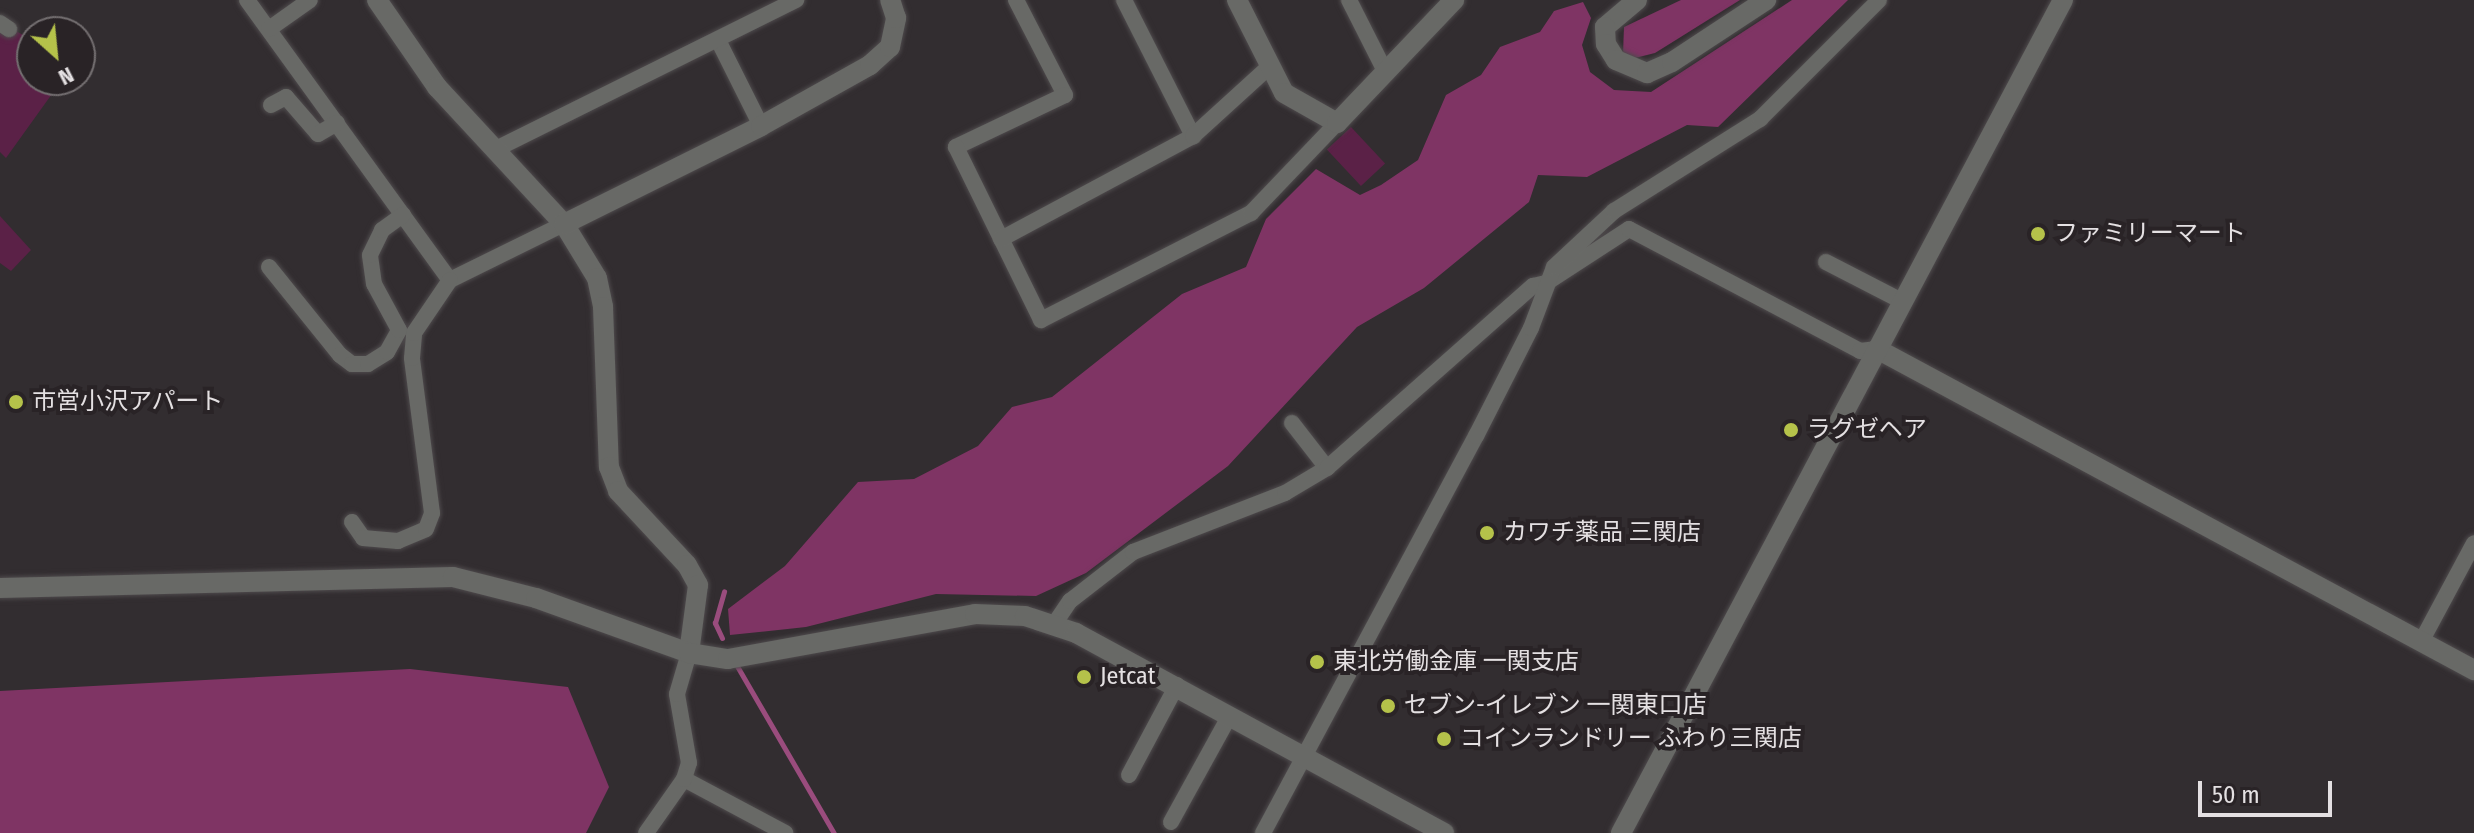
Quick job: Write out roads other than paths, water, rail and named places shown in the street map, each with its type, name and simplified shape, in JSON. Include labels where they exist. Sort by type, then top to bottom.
[{"type":"street","points":[[247,0],[450,280]]},
{"type":"street","points":[[269,29],[310,0]]},
{"type":"street","points":[[377,0],[437,87],[498,148],[564,224],[597,278],[603,307],[609,467],[618,491],[687,565],[698,585],[689,653],[677,694],[689,763],[684,779],[646,833]]},
{"type":"street","points":[[498,148],[796,0]]},
{"type":"street","points":[[352,522],[363,538],[398,541],[426,529],[432,513],[412,358],[414,333],[450,280],[761,126],[870,65],[890,47],[896,18],[890,0]]},
{"type":"street","points":[[1016,0],[1065,95],[956,147],[1041,320],[1251,213],[1454,0]]},
{"type":"street","points":[[1124,0],[1193,136]]},
{"type":"street","points":[[1237,0],[1284,93],[1337,123]]},
{"type":"street","points":[[1349,0],[1386,73]]},
{"type":"street","points":[[1637,0],[1605,27],[1606,44],[1616,60],[1647,73],[1672,62],[1766,0]]},
{"type":"street","points":[[1263,833],[1476,436],[1531,328],[1554,267],[1614,211],[1760,119],[1879,0]]},
{"type":"street","points":[[1621,833],[2063,0]]},
{"type":"street","points":[[718,40],[761,126]]},
{"type":"street","points":[[1001,239],[1193,136],[1270,66]]},
{"type":"street","points":[[271,105],[286,97],[318,134],[337,123]]},
{"type":"street","points":[[269,267],[340,355],[352,364],[368,364],[387,352],[399,330],[374,284],[370,255],[382,230],[403,215]]},
{"type":"street","points":[[1055,623],[1070,601],[1133,552],[1285,493],[1327,468],[1533,286],[1546,283],[1629,229],[1860,351],[1877,349],[2474,670]]},
{"type":"street","points":[[1826,262],[1902,301]]},
{"type":"street","points":[[1292,423],[1327,468]]},
{"type":"street","points":[[2421,642],[2474,543]]},
{"type":"street","points":[[0,588],[453,577],[536,598],[689,653],[728,659],[777,654],[975,614],[1055,623],[1177,685],[1444,833]]},
{"type":"street","points":[[1129,775],[1177,685]]},
{"type":"street","points":[[1171,822],[1230,715]]},
{"type":"street","points":[[684,779],[785,833]]},
{"type":"waterway","points":[[722,638],[715,623],[724,591]]},
{"type":"waterway","points":[[737,666],[834,833]]},
{"type":"place","name":"ファミリーマート","points":[[2038,234]]},
{"type":"place","name":"市営小沢アパート","points":[[16,402]]},
{"type":"place","name":"ラグゼヘア","points":[[1791,430]]},
{"type":"place","name":"カワチ薬品 三関店","points":[[1487,533]]},
{"type":"place","name":"東北労働金庫 一関支店","points":[[1317,662]]},
{"type":"place","name":"Jetcat","points":[[1084,677]]},
{"type":"place","name":"セブン-イレブン 一関東口店","points":[[1388,706]]},
{"type":"place","name":"コインランドリー ふわり三関店","points":[[1444,739]]}]
